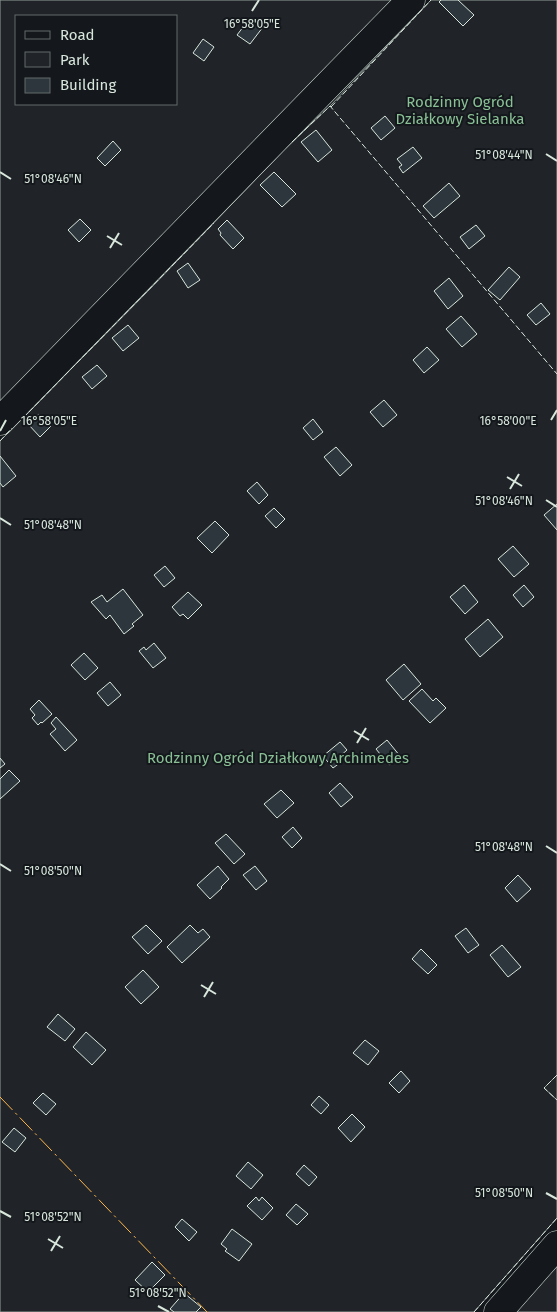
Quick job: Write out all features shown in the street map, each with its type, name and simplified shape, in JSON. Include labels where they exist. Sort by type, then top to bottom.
[{"type":"lane","points":[[0,421],[411,0]]},
{"type":"lane","points":[[498,1312],[557,1245]]},
{"type":"green space","points":[[0,0],[394,0],[0,404]]},
{"type":"green space","name":"Rodzinny Ogród Działkowy Archimedes","points":[[431,0],[557,0],[557,1075],[545,1088],[557,1100],[557,1218],[474,1312],[0,1312],[0,441],[285,149],[330,106]]},
{"type":"green space","points":[[557,1264],[557,1312],[514,1312]]},
{"type":"shaded area","points":[[557,1075],[557,1100],[544,1088]]},
{"type":"building","points":[[441,0],[458,0],[474,15],[463,26],[439,2]]},
{"type":"building","points":[[250,18],[263,27],[250,44],[237,35]]},
{"type":"building","points":[[203,39],[214,47],[204,61],[193,53]]},
{"type":"building","points":[[385,116],[395,128],[381,140],[371,128]]},
{"type":"building","points":[[316,130],[332,150],[318,162],[301,142]]},
{"type":"building","points":[[113,141],[121,150],[105,166],[97,158]]},
{"type":"building","points":[[413,147],[422,158],[403,173],[399,167],[402,165],[397,159]]},
{"type":"building","points":[[274,172],[296,194],[282,207],[260,185]]},
{"type":"building","points":[[449,183],[460,196],[434,218],[423,206]]},
{"type":"building","points":[[80,219],[91,230],[79,242],[68,230]]},
{"type":"building","points":[[227,220],[244,238],[233,249],[220,235],[221,233],[218,229]]},
{"type":"building","points":[[476,225],[485,236],[469,249],[460,237]]},
{"type":"building","points":[[188,263],[200,280],[188,288],[177,271]]},
{"type":"building","points":[[509,267],[520,277],[500,300],[488,290]]},
{"type":"building","points":[[449,278],[463,296],[448,309],[434,291]]},
{"type":"building","points":[[541,303],[550,314],[536,325],[527,315]]},
{"type":"building","points":[[461,316],[477,334],[462,347],[446,329]]},
{"type":"building","points":[[128,325],[139,338],[123,351],[112,338]]},
{"type":"building","points":[[427,347],[439,360],[424,373],[413,360]]},
{"type":"building","points":[[97,365],[107,376],[92,389],[82,377]]},
{"type":"building","points":[[384,400],[397,415],[383,427],[370,412]]},
{"type":"building","points":[[39,414],[51,426],[40,437],[28,424]]},
{"type":"building","points":[[313,419],[323,432],[313,440],[303,428]]},
{"type":"building","points":[[336,447],[352,465],[340,476],[324,457]]},
{"type":"building","points":[[0,456],[16,476],[3,487],[0,483]]},
{"type":"building","points":[[257,482],[268,495],[259,504],[247,491]]},
{"type":"building","points":[[557,504],[557,530],[544,515]]},
{"type":"building","points":[[274,508],[285,519],[276,528],[265,516]]},
{"type":"building","points":[[215,521],[229,535],[212,553],[197,538]]},
{"type":"building","points":[[513,546],[529,564],[514,577],[498,559]]},
{"type":"building","points":[[165,566],[175,578],[164,587],[154,575]]},
{"type":"building","points":[[464,585],[478,602],[465,614],[450,597]]},
{"type":"building","points":[[524,585],[534,597],[523,607],[513,595]]},
{"type":"building","points":[[123,589],[143,615],[124,634],[110,615],[106,619],[91,602],[102,595],[107,602]]},
{"type":"building","points":[[188,592],[202,605],[188,619],[183,614],[180,616],[172,607]]},
{"type":"building","points":[[488,619],[503,637],[480,657],[465,639]]},
{"type":"building","points":[[154,643],[166,658],[153,668],[139,651],[144,647],[146,650]]},
{"type":"building","points":[[84,653],[98,668],[85,680],[71,665]]},
{"type":"building","points":[[404,664],[421,684],[403,700],[386,680]]},
{"type":"building","points":[[110,682],[121,695],[108,706],[97,693]]},
{"type":"building","points":[[422,689],[433,701],[436,698],[446,708],[430,723],[409,701]]},
{"type":"building","points":[[39,700],[52,714],[38,725],[32,718],[35,715],[30,709]]},
{"type":"building","points":[[56,717],[77,740],[65,751],[50,734],[56,729],[51,723]]},
{"type":"building","points":[[387,740],[400,756],[389,765],[376,749]]},
{"type":"building","points":[[340,742],[347,750],[338,758],[341,762],[333,768],[323,756]]},
{"type":"building","points":[[0,758],[5,764],[0,768]]},
{"type":"building","points":[[9,770],[20,781],[0,799],[0,779]]},
{"type":"building","points":[[340,783],[353,797],[341,807],[329,793]]},
{"type":"building","points":[[281,790],[294,803],[277,818],[264,804]]},
{"type":"building","points":[[293,827],[302,838],[292,848],[282,837]]},
{"type":"building","points":[[226,834],[245,854],[234,864],[215,843]]},
{"type":"building","points":[[218,866],[229,879],[210,899],[197,885]]},
{"type":"building","points":[[255,866],[267,881],[256,890],[243,875]]},
{"type":"building","points":[[518,875],[531,889],[517,902],[505,888]]},
{"type":"building","points":[[146,925],[162,941],[148,954],[132,937]]},
{"type":"building","points":[[190,925],[198,933],[203,929],[210,937],[182,963],[167,947]]},
{"type":"building","points":[[466,928],[479,945],[468,953],[455,936]]},
{"type":"building","points":[[502,945],[521,967],[508,977],[490,955]]},
{"type":"building","points":[[421,949],[437,965],[428,974],[412,959]]},
{"type":"building","points":[[143,970],[159,987],[141,1004],[125,987]]},
{"type":"building","points":[[58,1014],[75,1029],[65,1041],[47,1027]]},
{"type":"building","points":[[86,1032],[106,1050],[92,1065],[73,1047]]},
{"type":"building","points":[[365,1040],[379,1051],[368,1065],[353,1053]]},
{"type":"building","points":[[401,1071],[410,1081],[399,1093],[389,1083]]},
{"type":"building","points":[[43,1093],[56,1104],[46,1115],[33,1103]]},
{"type":"building","points":[[319,1096],[329,1105],[321,1114],[311,1105]]},
{"type":"building","points":[[352,1114],[365,1127],[351,1142],[338,1128]]},
{"type":"building","points":[[14,1128],[26,1138],[15,1152],[2,1142]]},
{"type":"building","points":[[248,1162],[263,1175],[251,1189],[236,1176]]},
{"type":"building","points":[[304,1165],[317,1177],[309,1186],[296,1174]]},
{"type":"building","points":[[256,1197],[259,1201],[262,1197],[273,1208],[262,1220],[247,1206]]},
{"type":"building","points":[[296,1204],[308,1214],[297,1225],[286,1215]]},
{"type":"building","points":[[182,1219],[197,1232],[189,1241],[175,1227]]},
{"type":"building","points":[[232,1229],[252,1244],[239,1261],[225,1251],[227,1249],[221,1244]]},
{"type":"building","points":[[152,1262],[165,1275],[148,1292],[135,1280]]},
{"type":"building","points":[[184,1293],[201,1307],[196,1312],[174,1312],[170,1309]]},
{"type":"fence","points":[[331,107],[431,0]]},
{"type":"fence","points":[[292,142],[330,106],[557,374]]},
{"type":"fence","points":[[23,418],[214,223]]},
{"type":"fence","points":[[0,441],[12,428]]},
{"type":"fence","points":[[557,1075],[544,1088],[557,1100]]},
{"type":"fence","points":[[474,1312],[557,1218]]},
{"type":"power","points":[[0,1097],[207,1312]]},
{"type":"park label","name":"Rodzinny Ogród Działkowy Sielanka","points":[[460,110]]}]
